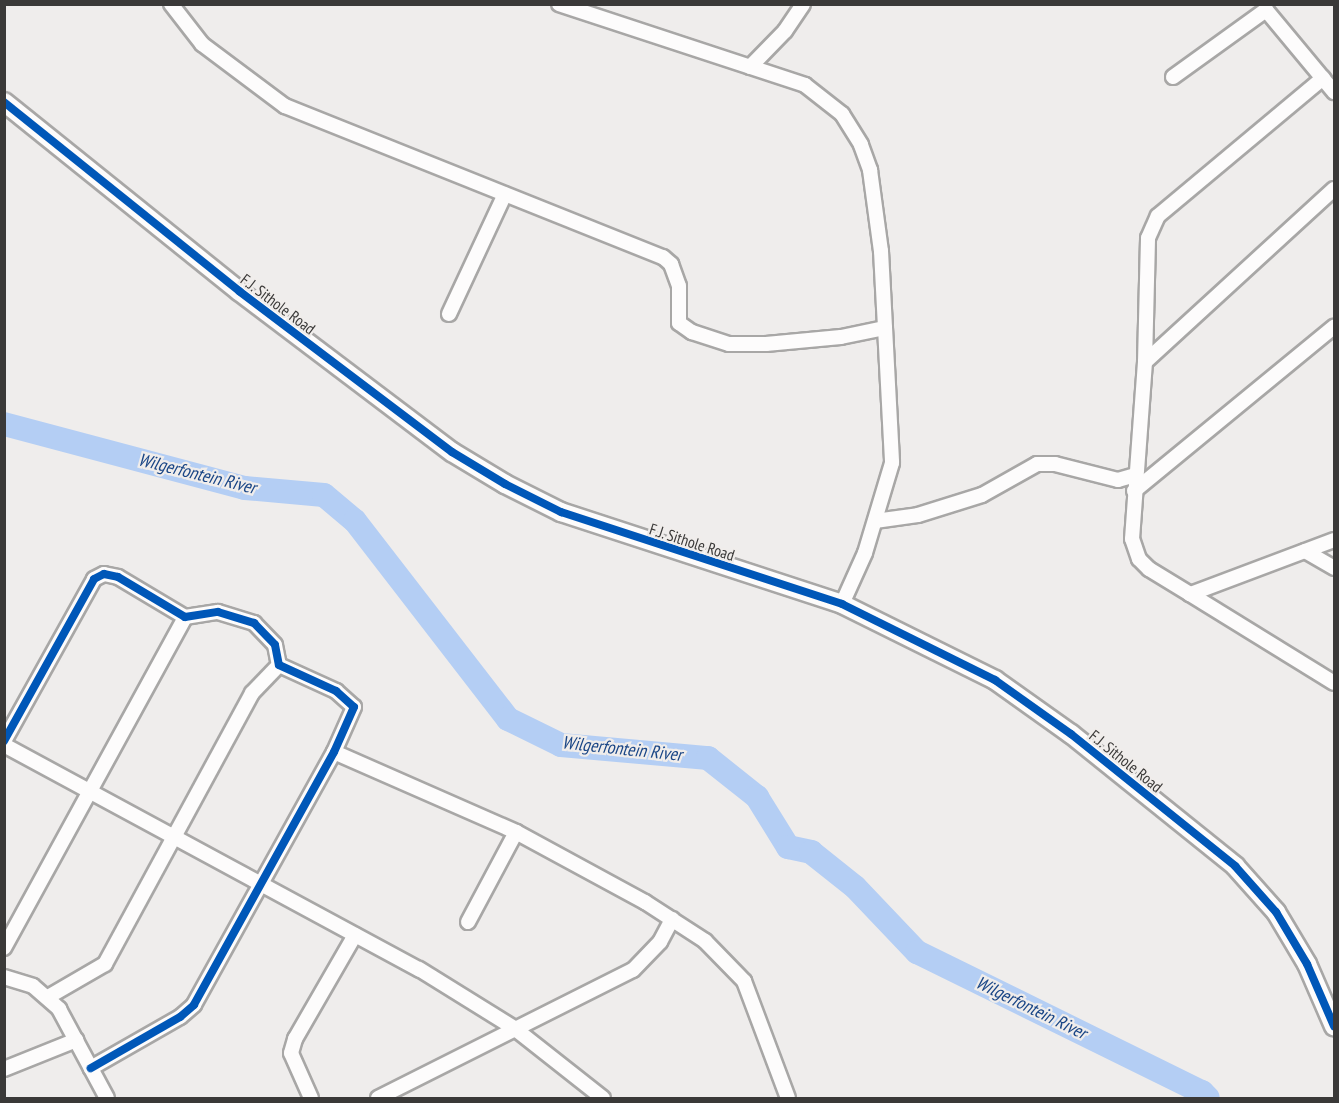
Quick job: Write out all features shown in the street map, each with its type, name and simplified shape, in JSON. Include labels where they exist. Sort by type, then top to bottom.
[{"type":"street","points":[[171,4],[202,44],[285,106],[667,259],[679,286],[679,323],[706,338],[729,344],[798,343],[885,328]]},
{"type":"street","points":[[559,4],[580,7],[750,68],[805,85],[828,100],[842,114],[861,145],[870,170],[881,251],[892,463],[875,521],[842,604]]},
{"type":"street","points":[[750,68],[785,31],[803,4]]},
{"type":"street","points":[[1173,77],[1266,10],[1335,92]]},
{"type":"street","points":[[1323,78],[1155,220],[1147,246],[1145,363],[1132,539],[1135,551],[1159,578],[1190,594],[1335,683]]},
{"type":"street","name":"F.J. Sithole Road","points":[[4,102],[238,291],[452,452],[561,512],[842,604],[995,680],[1071,734],[1235,866],[1276,912],[1307,964],[1335,1026]]},
{"type":"street","points":[[1145,363],[1335,189]]},
{"type":"street","points":[[449,314],[505,194]]},
{"type":"street","points":[[1134,491],[1335,327]]},
{"type":"street","points":[[875,521],[918,515],[982,495],[1037,464],[1055,464],[1118,480],[1135,475]]},
{"type":"street","points":[[1190,594],[1335,540]]},
{"type":"street","points":[[1305,551],[1335,568]]},
{"type":"street","points":[[279,665],[274,645],[254,623],[218,612],[185,617],[118,577],[107,574],[97,577],[4,743],[355,935],[514,1028],[603,1098]]},
{"type":"street","points":[[4,948],[185,617]]},
{"type":"street","points":[[91,1068],[190,1010],[334,752],[354,710],[351,703],[336,691],[279,665]]},
{"type":"street","points":[[48,997],[105,964],[176,839],[252,693],[279,665]]},
{"type":"street","points":[[334,752],[516,832],[672,919],[705,941],[744,981],[788,1098]]},
{"type":"street","points":[[468,922],[516,832]]},
{"type":"street","points":[[378,1098],[633,970],[660,942],[672,919]]},
{"type":"street","points":[[311,1098],[291,1053],[295,1039],[355,935]]},
{"type":"street","points":[[4,978],[33,986],[48,997],[76,1040],[107,1098]]},
{"type":"street","points":[[4,1069],[76,1040]]},
{"type":"waterway","name":"Wilgerfontein River","points":[[4,424],[245,488],[324,495],[355,521],[508,719],[561,745],[708,758],[757,797],[788,847],[811,852],[855,887],[917,952],[1202,1092],[1208,1098]]},
{"type":"cycle path","points":[[4,102],[239,291],[452,452],[505,484],[561,512],[842,604],[995,680],[1071,734],[1235,866],[1276,912],[1307,964],[1334,1026]]},
{"type":"cycle path","points":[[4,741],[94,579],[104,574],[118,577],[185,617],[218,612],[254,623],[275,645],[279,665],[336,691],[354,707],[334,752],[194,1005],[180,1017],[91,1068]]}]
